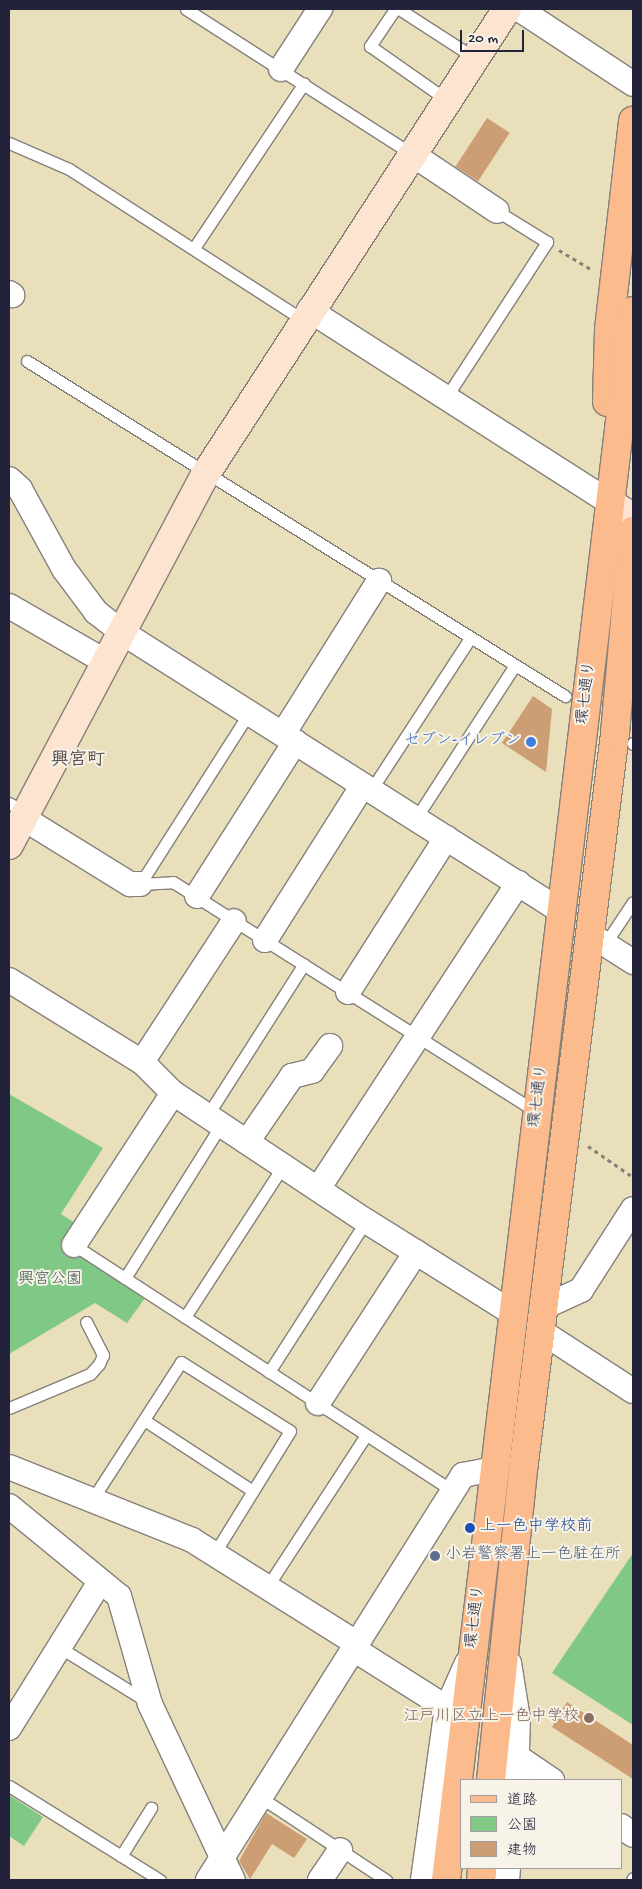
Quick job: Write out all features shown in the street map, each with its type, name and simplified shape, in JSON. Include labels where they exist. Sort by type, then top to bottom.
[{"type":"main road","points":[[622,510],[606,413],[609,328],[633,120]]},
{"type":"main road","name":"環七通り","points":[[446,1880],[561,910],[622,510],[633,311]]},
{"type":"main road","name":"環七通り","points":[[491,1779],[505,1636],[564,1129],[598,939],[633,531]]},
{"type":"street","points":[[282,69],[320,9]]},
{"type":"street","points":[[9,845],[19,811],[106,662],[120,631],[205,475],[306,315],[508,9]]},
{"type":"street","points":[[519,9],[633,84]]},
{"type":"street","points":[[412,154],[497,210]]},
{"type":"street","points":[[306,315],[447,396],[622,510]]},
{"type":"street","points":[[9,479],[20,489],[64,569],[96,612],[120,631],[561,910]]},
{"type":"street","points":[[197,896],[379,581]]},
{"type":"street","points":[[9,606],[106,662]]},
{"type":"street","points":[[265,940],[367,788]]},
{"type":"street","points":[[19,811],[130,884],[140,884]]},
{"type":"street","points":[[348,992],[446,838]]},
{"type":"street","points":[[318,1189],[518,883]]},
{"type":"street","points":[[142,1062],[234,920]]},
{"type":"street","points":[[598,939],[633,962]]},
{"type":"street","points":[[9,980],[142,1062],[173,1093],[366,1221],[514,1314]]},
{"type":"street","points":[[247,1142],[292,1076],[312,1071],[330,1046]]},
{"type":"street","points":[[74,1245],[173,1093]]},
{"type":"street","points":[[633,1209],[581,1290],[543,1320],[633,1391]]},
{"type":"street","points":[[318,1403],[416,1252]]},
{"type":"street","points":[[9,1467],[192,1540],[267,1587],[447,1708]]},
{"type":"street","points":[[208,1880],[463,1475],[495,1469]]},
{"type":"street","points":[[9,1506],[119,1596],[150,1704],[233,1880]]},
{"type":"street","points":[[9,1728],[100,1582]]},
{"type":"street","points":[[505,1636],[518,1719],[517,1769],[549,1779]]},
{"type":"street","points":[[423,1880],[447,1708],[473,1648]]},
{"type":"street","points":[[622,1827],[633,1835]]},
{"type":"street","points":[[320,1880],[340,1850]]},
{"type":"lane","points":[[186,9],[412,154]]},
{"type":"lane","points":[[395,9],[370,46],[447,100]]},
{"type":"lane","points":[[400,9],[475,58]]},
{"type":"lane","points":[[194,248],[304,83]]},
{"type":"lane","points":[[9,143],[69,169],[194,248],[306,315]]},
{"type":"lane","points":[[447,396],[547,242],[497,210]]},
{"type":"lane","points":[[26,361],[205,475],[565,696]]},
{"type":"lane","points":[[367,788],[470,638]]},
{"type":"lane","points":[[416,818],[515,665]]},
{"type":"lane","points":[[140,884],[249,713]]},
{"type":"lane","points":[[140,884],[173,882],[538,1112]]},
{"type":"lane","points":[[598,939],[633,902]]},
{"type":"lane","points":[[125,1278],[304,964]]},
{"type":"lane","points":[[185,1317],[282,1166]]},
{"type":"lane","points":[[269,1372],[366,1221]]},
{"type":"lane","points":[[74,1245],[453,1491]]},
{"type":"lane","points":[[9,1408],[90,1374],[99,1364],[103,1355],[86,1322]]},
{"type":"lane","points":[[92,1500],[181,1362],[290,1432],[214,1554]]},
{"type":"lane","points":[[144,1420],[254,1490]]},
{"type":"lane","points":[[267,1587],[366,1435]]},
{"type":"lane","points":[[59,1647],[150,1704]]},
{"type":"lane","points":[[9,1786],[160,1880]]},
{"type":"lane","points":[[260,1797],[386,1880]]},
{"type":"lane","points":[[121,1856],[151,1808]]},
{"type":"path","points":[[547,242],[597,274]]},
{"type":"path","points":[[564,1129],[633,1177]]},
{"type":"green space","name":"興宮公園","points":[[9,1094],[103,1148],[61,1214],[80,1226],[68,1244],[145,1298],[127,1323],[95,1303],[9,1354]]},
{"type":"green space","points":[[633,1553],[633,1725],[552,1673]]},
{"type":"green space","points":[[9,1795],[43,1817],[24,1846],[9,1836]]},
{"type":"building","points":[[487,118],[510,133],[478,181],[455,167]]},
{"type":"building","points":[[533,696],[552,709],[546,772],[502,743]]},
{"type":"building","points":[[567,1702],[633,1745],[633,1779],[552,1727]]},
{"type":"building","points":[[266,1813],[307,1839],[294,1858],[272,1844],[250,1879],[239,1861]]},
{"type":"place","name":"セブン-イレブン","points":[[531,742]]},
{"type":"place","name":"上一色中学校前","points":[[470,1528]]},
{"type":"place","name":"小岩警察署上一色駐在所","points":[[435,1556]]},
{"type":"place","name":"江戸川区立上一色中学校","points":[[589,1718]]},
{"type":"district","name":"興宮町","points":[[78,761]]}]
